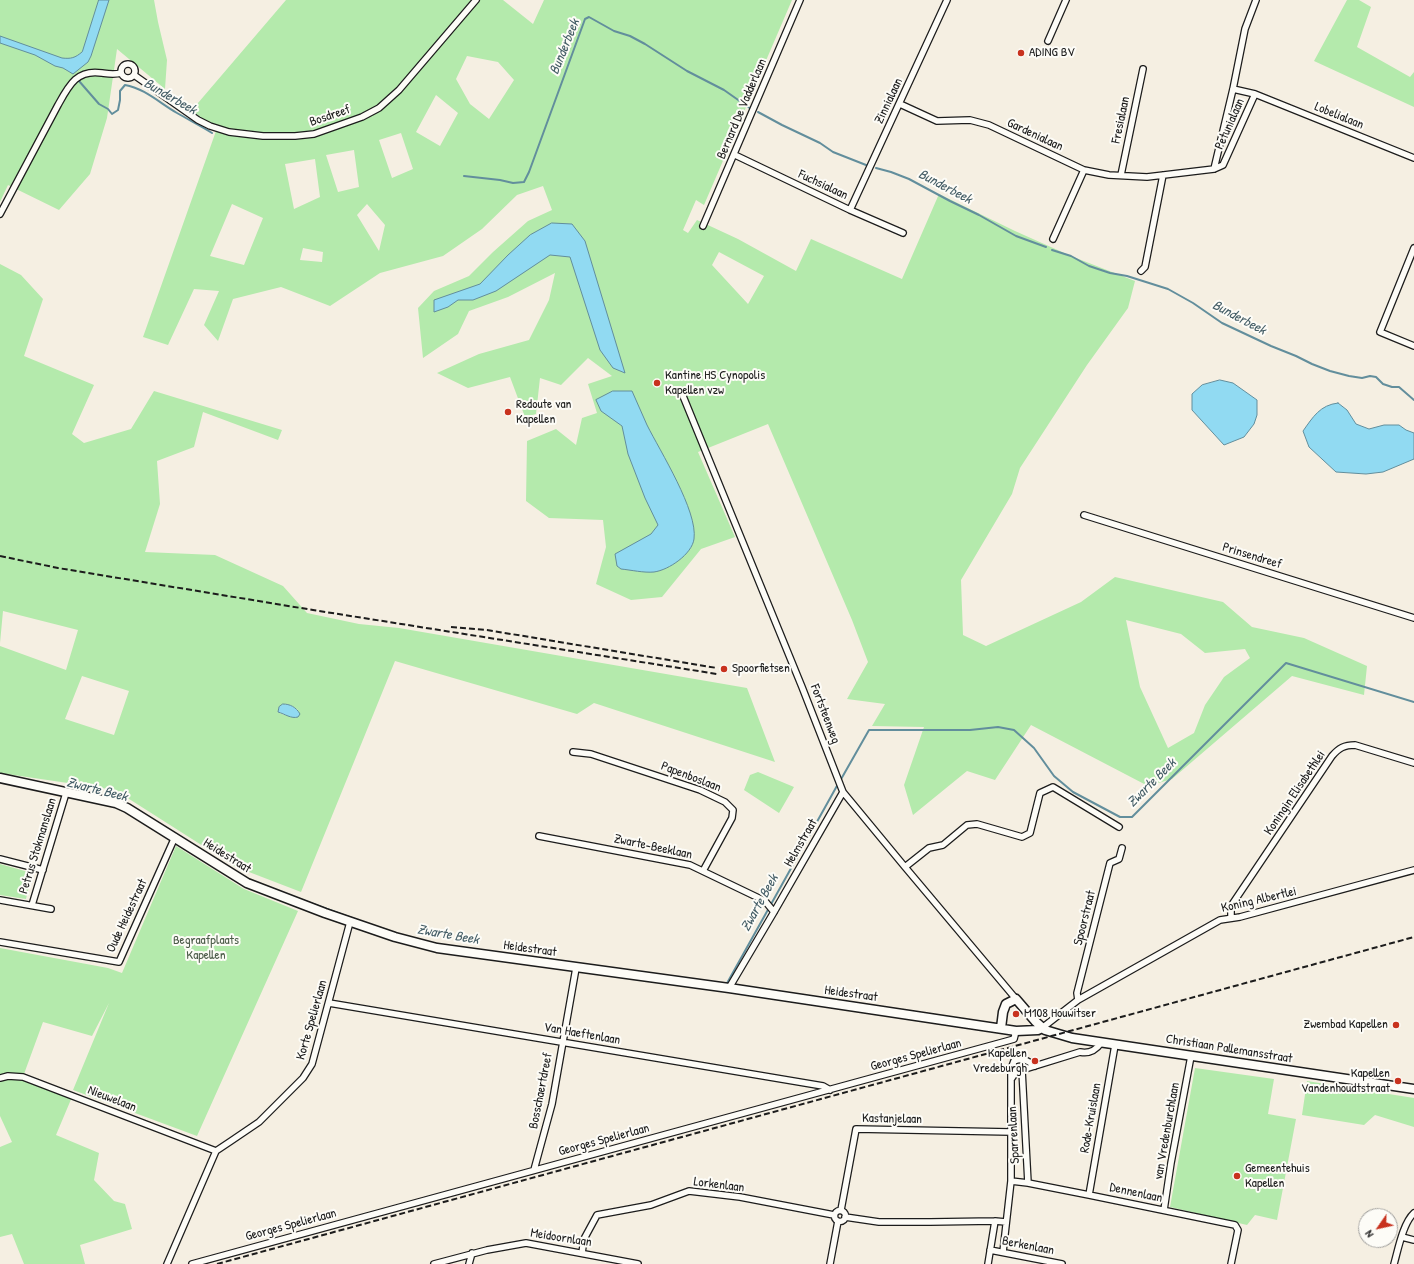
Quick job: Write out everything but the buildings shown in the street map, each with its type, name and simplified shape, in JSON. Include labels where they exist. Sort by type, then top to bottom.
[{"type":"street","name":"Bosdreef","points":[[134,75],[198,120],[210,126],[229,132],[263,136],[296,136],[314,134],[362,117],[379,108],[399,90],[476,0]]},
{"type":"street","name":"Bernard De Vadderlaan","points":[[703,226],[800,0]]},
{"type":"street","name":"Zinnialaan","points":[[850,210],[947,0]]},
{"type":"street","points":[[1048,41],[1066,0]]},
{"type":"street","name":"Petunialaan","points":[[1214,169],[1233,89],[1245,29],[1256,0]]},
{"type":"street","name":"Bosdreef","points":[[121,73],[122,66],[127,63],[135,68],[134,75]]},
{"type":"street","name":"Fresialaan","points":[[1120,175],[1143,69]]},
{"type":"street","name":"Bosdreef","points":[[0,214],[65,92],[74,81],[79,76],[88,72],[110,74],[121,73]]},
{"type":"street","name":"Bosdreef","points":[[121,73],[127,78],[134,75]]},
{"type":"street","name":"Petunialaan","points":[[1214,169],[1223,165],[1255,94],[1233,89]]},
{"type":"street","name":"Lobelialaan","points":[[1255,94],[1414,158]]},
{"type":"street","name":"Gardenialaan","points":[[900,104],[937,121],[970,120],[989,125],[1084,170],[1109,175],[1147,176],[1214,169]]},
{"type":"street","name":"Fuchsialaan","points":[[734,155],[850,210],[903,233]]},
{"type":"street","points":[[1053,239],[1084,170]]},
{"type":"street","points":[[1141,271],[1145,267],[1164,175]]},
{"type":"street","points":[[1414,248],[1380,332],[1414,346]]},
{"type":"street","name":"Fortsteenweg","points":[[683,396],[843,792],[1042,1028]]},
{"type":"street","name":"Prinsendreef","points":[[1084,515],[1414,618]]},
{"type":"street","name":"Koningin Elisabethlei","points":[[1231,918],[1233,902],[1332,756],[1340,748],[1346,745],[1355,745],[1414,763]]},
{"type":"street","name":"Papenboslaan","points":[[573,752],[591,754],[700,790],[730,805],[733,810],[732,818],[702,871]]},
{"type":"street","name":"Heidestraat","points":[[0,778],[116,803],[175,837],[247,883],[350,922],[395,937],[438,948],[729,988],[1022,1032],[1042,1028],[1078,1000]]},
{"type":"street","points":[[905,867],[929,848],[943,845],[967,825],[976,824],[1022,837],[1030,833],[1040,793],[1053,787],[1119,826]]},
{"type":"street","name":"Helmstraat","points":[[729,988],[843,792]]},
{"type":"street","name":"Petrus Stokmanslaan","points":[[32,905],[66,793]]},
{"type":"street","name":"Zwarte-Beeklaan","points":[[539,836],[690,865],[765,902],[774,912]]},
{"type":"street","name":"Oude Heidestraat","points":[[0,942],[120,962],[175,837]]},
{"type":"street","name":"Spoorstraat","points":[[1078,1000],[1077,994],[1110,863],[1119,859],[1122,848]]},
{"type":"street","points":[[0,859],[43,870]]},
{"type":"street","name":"Koning Albertlei","points":[[1078,1000],[1220,920],[1240,917],[1414,870]]},
{"type":"street","points":[[0,900],[51,909]]},
{"type":"street","name":"Korte Spelierlaan","points":[[216,1151],[232,1142],[259,1122],[304,1078],[312,1064],[350,922]]},
{"type":"street","name":"Bosschaertdreef","points":[[534,1170],[552,1104],[576,968]]},
{"type":"street","points":[[1001,1028],[1003,1012],[1006,1004],[1016,998]]},
{"type":"street","name":"Van Haeftenlaan","points":[[329,1003],[823,1086],[831,1090]]},
{"type":"street","name":"Christiaan Pallemansstraat","points":[[1042,1028],[1052,1033],[1086,1041],[1414,1089]]},
{"type":"street","name":"Georges Spelierlaan","points":[[192,1264],[1007,1041],[1014,1039],[1014,1031]]},
{"type":"street","points":[[1080,1052],[1084,1048],[1086,1041]]},
{"type":"street","points":[[1012,1078],[1016,1072],[1080,1052],[1085,1053],[1094,1050],[1101,1043]]},
{"type":"street","name":"Rode-Kruislaan","points":[[1089,1195],[1115,1045]]},
{"type":"street","name":"van Vredenburchlaan","points":[[1164,1210],[1171,1163],[1191,1056]]},
{"type":"street","name":"Sparrenlaan","points":[[1003,1252],[1011,1181],[1011,1069],[1014,1061],[1023,1059],[1036,1066]]},
{"type":"street","name":"Sparrenlaan","points":[[1011,1181],[1028,1183],[1022,1070]]},
{"type":"street","name":"Nieuwelaan","points":[[0,1078],[8,1076],[23,1077],[216,1151]]},
{"type":"street","name":"Kastanjelaan","points":[[841,1210],[850,1169],[856,1128],[1011,1132]]},
{"type":"street","points":[[167,1264],[216,1151]]},
{"type":"street","name":"Dennenlaan","points":[[1028,1183],[1234,1225],[1238,1230],[1231,1264]]},
{"type":"street","name":"Lorkenlaan","points":[[582,1252],[584,1239],[597,1215],[651,1205],[689,1191],[740,1198],[834,1215]]},
{"type":"street","points":[[838,1221],[835,1219],[834,1215],[837,1210],[844,1212],[846,1217]]},
{"type":"street","points":[[1394,1264],[1402,1237],[1414,1213]]},
{"type":"street","points":[[846,1217],[879,1222],[1006,1222]]},
{"type":"street","points":[[838,1221],[842,1221],[846,1217]]},
{"type":"street","points":[[830,1264],[838,1221]]},
{"type":"street","points":[[988,1264],[995,1221]]},
{"type":"street","points":[[1402,1237],[1414,1240]]},
{"type":"street","name":"Meidoornlaan","points":[[434,1264],[472,1254],[526,1243],[582,1252],[638,1264]]},
{"type":"street","name":"Berkenlaan","points":[[990,1250],[1062,1264]]},
{"type":"street","points":[[469,1264],[472,1254]]},
{"type":"green space","points":[[0,0],[154,0],[167,60],[165,89],[117,49],[107,118],[90,174],[59,210],[8,185],[0,202]]},
{"type":"green space","points":[[286,0],[503,0],[533,24],[544,0],[792,0],[704,205],[696,200],[683,230],[688,233],[697,220],[738,239],[796,271],[811,239],[902,279],[939,194],[1071,256],[1135,281],[1128,308],[1087,365],[1020,468],[1012,494],[961,580],[963,635],[986,646],[1081,602],[1115,577],[1223,602],[1252,627],[1304,638],[1367,666],[1364,695],[1292,676],[1172,779],[1148,786],[1031,725],[995,780],[967,771],[913,815],[904,785],[924,727],[872,726],[885,704],[847,699],[868,662],[852,620],[768,424],[698,452],[735,537],[701,549],[662,597],[631,600],[596,584],[606,547],[603,520],[549,518],[526,501],[527,441],[556,429],[576,445],[582,418],[597,413],[588,384],[612,376],[588,358],[561,385],[540,378],[536,414],[525,417],[510,377],[468,388],[437,373],[479,354],[529,340],[549,300],[555,273],[508,297],[469,311],[458,334],[423,358],[418,308],[434,291],[469,276],[528,221],[552,210],[543,186],[517,195],[482,229],[443,256],[380,273],[330,306],[281,287],[233,299],[218,341],[204,325],[219,291],[194,289],[168,345],[143,337],[216,131],[192,110]],"holes":[[[467,56],[498,62],[514,80],[489,119],[470,104],[456,79]],[[436,95],[458,113],[440,146],[416,132]],[[401,133],[413,169],[392,178],[379,140]],[[354,150],[359,187],[338,192],[326,155]],[[315,159],[320,197],[294,209],[285,164]],[[232,204],[263,218],[244,265],[210,256]],[[367,204],[385,225],[379,251],[357,215]],[[303,248],[323,252],[322,262],[300,260]],[[719,252],[764,276],[748,304],[712,265]],[[1126,620],[1181,634],[1205,653],[1245,649],[1250,658],[1224,677],[1205,705],[1194,733],[1168,748],[1140,687]]]},
{"type":"green space","points":[[1347,0],[1359,0],[1371,7],[1357,47],[1410,77],[1414,72],[1414,107],[1314,61]]},
{"type":"green space","points":[[0,264],[21,275],[43,299],[24,356],[94,385],[72,434],[84,443],[131,429],[154,391],[282,430],[278,440],[203,412],[194,447],[157,461],[160,504],[145,552],[215,555],[283,586],[307,613],[359,624],[399,628],[747,688],[775,762],[594,703],[577,714],[395,661],[301,892],[236,867],[115,790],[0,773],[0,646],[66,670],[78,630],[3,611],[0,643]],"holes":[[[82,676],[129,691],[114,735],[65,719]],[[286,704],[292,706],[298,710],[284,715],[278,712],[280,706]]]},
{"type":"green space","points":[[758,772],[794,787],[779,813],[744,790],[750,775]]},
{"type":"green space","name":"Begraafplaats Kapellen","points":[[176,846],[244,889],[298,911],[197,1136],[73,1090],[109,1003],[92,1036],[43,1022],[24,1074],[72,1097],[56,1135],[99,1153],[94,1180],[114,1201],[125,1204],[132,1229],[80,1245],[85,1264],[24,1264],[12,1234],[0,1237],[0,1147],[12,1142],[0,1116],[0,948],[108,968],[122,973]]},
{"type":"green space","points":[[0,864],[32,873],[26,899],[0,895]]},
{"type":"green space","points":[[1195,1068],[1274,1079],[1268,1114],[1296,1119],[1277,1220],[1255,1215],[1247,1225],[1170,1207]]},
{"type":"green space","points":[[1307,1081],[1414,1098],[1414,1127],[1375,1115],[1364,1125],[1302,1115]]},
{"type":"water","points":[[99,0],[109,0],[91,56],[88,62],[73,74],[35,55],[0,43],[0,36],[62,58],[75,57],[82,52]]},
{"type":"water","points":[[552,223],[572,224],[585,241],[625,373],[613,368],[600,350],[570,257],[550,255],[496,291],[473,300],[458,300],[448,307],[434,312],[434,300],[480,284],[530,235]]},
{"type":"water","points":[[1220,380],[1233,383],[1257,400],[1257,415],[1254,424],[1244,437],[1224,445],[1192,410],[1192,394],[1202,385]]},
{"type":"water","points":[[613,391],[632,391],[647,425],[677,481],[694,527],[694,539],[689,550],[673,565],[660,571],[642,572],[621,569],[617,566],[615,554],[651,534],[658,525],[645,498],[628,454],[622,426],[601,411],[596,400]]},
{"type":"water","points":[[1338,403],[1347,410],[1356,424],[1369,429],[1384,425],[1399,425],[1414,433],[1414,459],[1383,472],[1366,474],[1336,472],[1309,447],[1303,431],[1318,412],[1326,406]]},
{"type":"water","points":[[283,704],[290,705],[295,708],[300,714],[298,717],[290,717],[278,712],[279,707]]},
{"type":"waterway","name":"Bunderbeek","points":[[464,176],[513,183],[524,182],[585,19],[589,17],[614,31],[630,36],[645,44],[687,71],[724,90],[751,109]]},
{"type":"waterway","name":"Bunderbeek","points":[[79,81],[99,104],[108,109],[112,114],[118,110],[120,91],[125,85],[139,89],[212,133]]},
{"type":"waterway","name":"Bunderbeek","points":[[758,112],[820,143],[833,152],[866,165]]},
{"type":"waterway","name":"Bunderbeek","points":[[876,168],[909,179],[1016,236],[1046,247]]},
{"type":"waterway","name":"Bunderbeek","points":[[1052,250],[1071,256],[1089,266],[1168,289],[1193,303],[1222,323],[1271,346],[1330,371],[1362,378],[1370,376],[1376,377],[1383,384],[1392,387],[1399,387],[1414,400]]},
{"type":"waterway","name":"Zwarte Beek","points":[[840,781],[869,730],[970,730],[998,727],[1014,730],[1034,748],[1054,776],[1073,792],[1120,817],[1132,817],[1286,663],[1414,702]]},
{"type":"waterway","name":"Zwarte Beek","points":[[726,985],[838,784]]},
{"type":"waterway","name":"Zwarte Beek","points":[[283,893],[360,921]]},
{"type":"railway","points":[[0,556],[58,568],[313,610],[717,674]]},
{"type":"railway","points":[[451,627],[487,630],[717,668]]},
{"type":"railway","points":[[217,1264],[1414,937]]},
{"type":"place","name":"ADING BV","points":[[1021,53]]},
{"type":"place","name":"Kantine HS Cynopolis Kapellen vzw","points":[[657,383]]},
{"type":"place","name":"Redoute van Kapellen","points":[[508,412]]},
{"type":"place","name":"Spoorfietsen","points":[[724,669]]},
{"type":"place","name":"M108 Houwitser","points":[[1016,1014]]},
{"type":"place","name":"Zwembad Kapellen","points":[[1396,1025]]},
{"type":"place","name":"Kapellen Vredeburgh","points":[[1035,1061]]},
{"type":"place","name":"Kapellen Vandenhoudtstraat","points":[[1398,1081]]},
{"type":"place","name":"Gemeentehuis Kapellen","points":[[1237,1176]]}]
